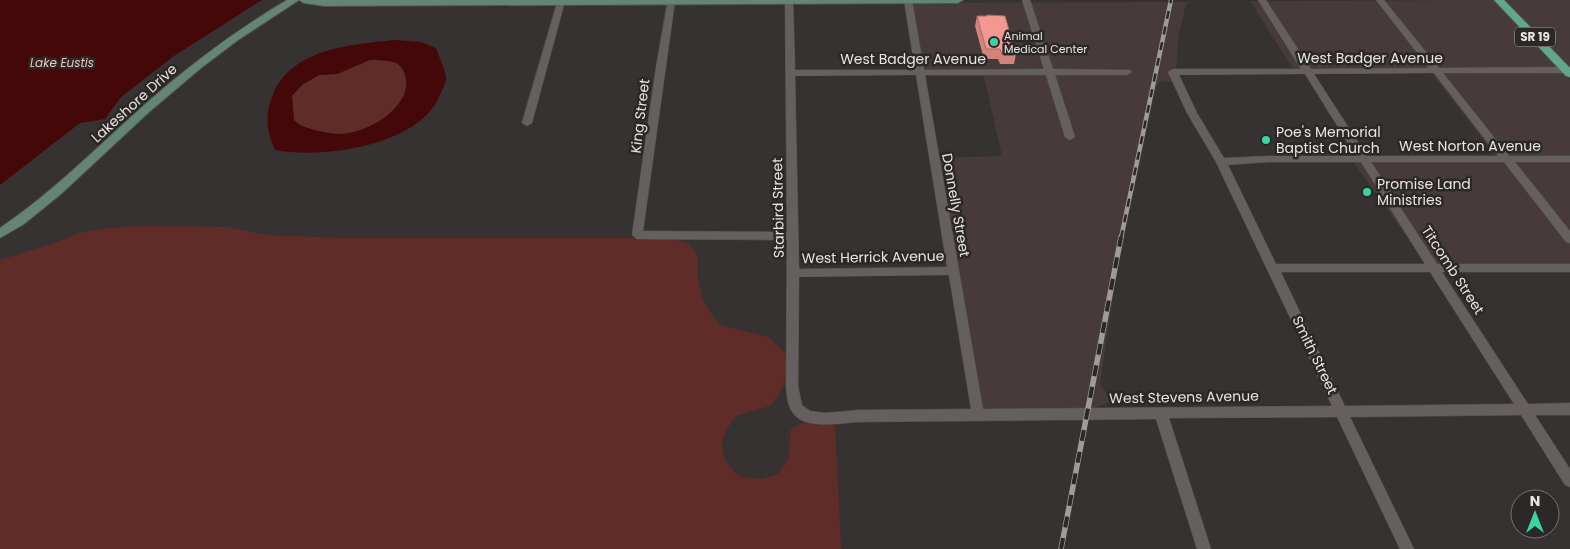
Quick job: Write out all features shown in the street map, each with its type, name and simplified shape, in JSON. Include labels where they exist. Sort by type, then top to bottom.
[{"type":"main road","name":"SR 19","points":[[1499,0],[1569,72]]},
{"type":"street","name":"Lakeshore Drive","points":[[0,234],[54,195],[145,110],[212,53],[254,24],[294,0]]},
{"type":"street","points":[[304,0],[324,2],[958,0]]},
{"type":"street","name":"Starbird Street","points":[[789,0],[793,273],[792,386],[794,402],[800,413]]},
{"type":"street","name":"Donnelly Street","points":[[908,0],[978,414]]},
{"type":"street","points":[[1026,0],[1070,137]]},
{"type":"street","name":"Titcomb Street","points":[[1262,0],[1570,481]]},
{"type":"street","points":[[1380,0],[1570,239]]},
{"type":"street","name":"King Street","points":[[637,235],[671,1]]},
{"type":"street","points":[[527,123],[561,2]]},
{"type":"street","name":"West Badger Avenue","points":[[790,73],[1127,72]]},
{"type":"street","name":"West Badger Avenue","points":[[1173,72],[1569,72]]},
{"type":"street","name":"Smith Street","points":[[1173,72],[1192,113],[1208,137],[1221,162],[1342,410],[1407,549]]},
{"type":"street","name":"West Norton Avenue","points":[[1221,162],[1269,159],[1570,159]]},
{"type":"street","name":"West Herrick Avenue","points":[[637,235],[792,236]]},
{"type":"street","points":[[1273,268],[1570,268]]},
{"type":"street","name":"West Herrick Avenue","points":[[793,273],[953,271]]},
{"type":"street","name":"West Stevens Avenue","points":[[800,413],[822,419],[858,416],[978,414],[1570,409]]},
{"type":"street","points":[[1161,413],[1204,549]]},
{"type":"shaded area","points":[[1495,0],[1570,79],[1570,264],[1455,265],[1426,263],[1351,159],[1498,159],[1430,71],[1295,72],[1250,1]]},
{"type":"shaded area","points":[[1503,0],[1570,0],[1570,70]]},
{"type":"shaded area","points":[[1192,2],[1186,4],[1179,34],[1175,82],[1163,81],[1156,85],[1115,283],[1100,384],[1110,399],[1116,399],[1097,407],[1094,421],[981,418],[932,158],[1002,156],[983,72],[921,74],[910,3]]},
{"type":"shaded area","points":[[370,60],[396,63],[402,68],[406,77],[405,90],[401,100],[385,117],[363,129],[341,134],[318,131],[299,124],[294,120],[292,96],[302,85],[319,75],[337,74]]},
{"type":"shaded area","points":[[142,226],[229,227],[266,235],[341,238],[668,238],[688,243],[698,256],[698,280],[703,300],[720,325],[768,337],[785,353],[787,373],[780,394],[770,406],[736,416],[725,432],[722,443],[724,458],[732,470],[742,477],[761,479],[778,474],[788,460],[791,429],[814,416],[835,423],[841,549],[0,549],[0,260],[79,233],[108,228]]},
{"type":"water","name":"Lake Eustis","points":[[0,0],[262,0],[174,56],[121,97],[105,119],[80,123],[0,185]]},
{"type":"water","points":[[394,40],[421,42],[436,48],[445,71],[446,79],[440,95],[429,112],[412,126],[391,137],[368,145],[318,152],[275,150],[268,129],[270,101],[282,79],[294,67],[308,58],[342,47]],"holes":[[[370,60],[396,63],[405,74],[405,90],[401,100],[385,117],[363,129],[341,134],[318,131],[299,124],[294,120],[292,96],[302,85],[319,75],[337,74]]]},
{"type":"building","points":[[977,16],[1005,16],[1016,54],[1002,54],[1000,49],[986,49]]},
{"type":"railway","points":[[1121,238],[1171,0]]},
{"type":"railway","points":[[1061,549],[1121,237]]},
{"type":"place","name":"Animal Medical Center","points":[[994,42]]},
{"type":"place","name":"Poe's Memorial Baptist Church","points":[[1266,140]]},
{"type":"place","name":"Promise Land Ministries","points":[[1367,192]]}]
